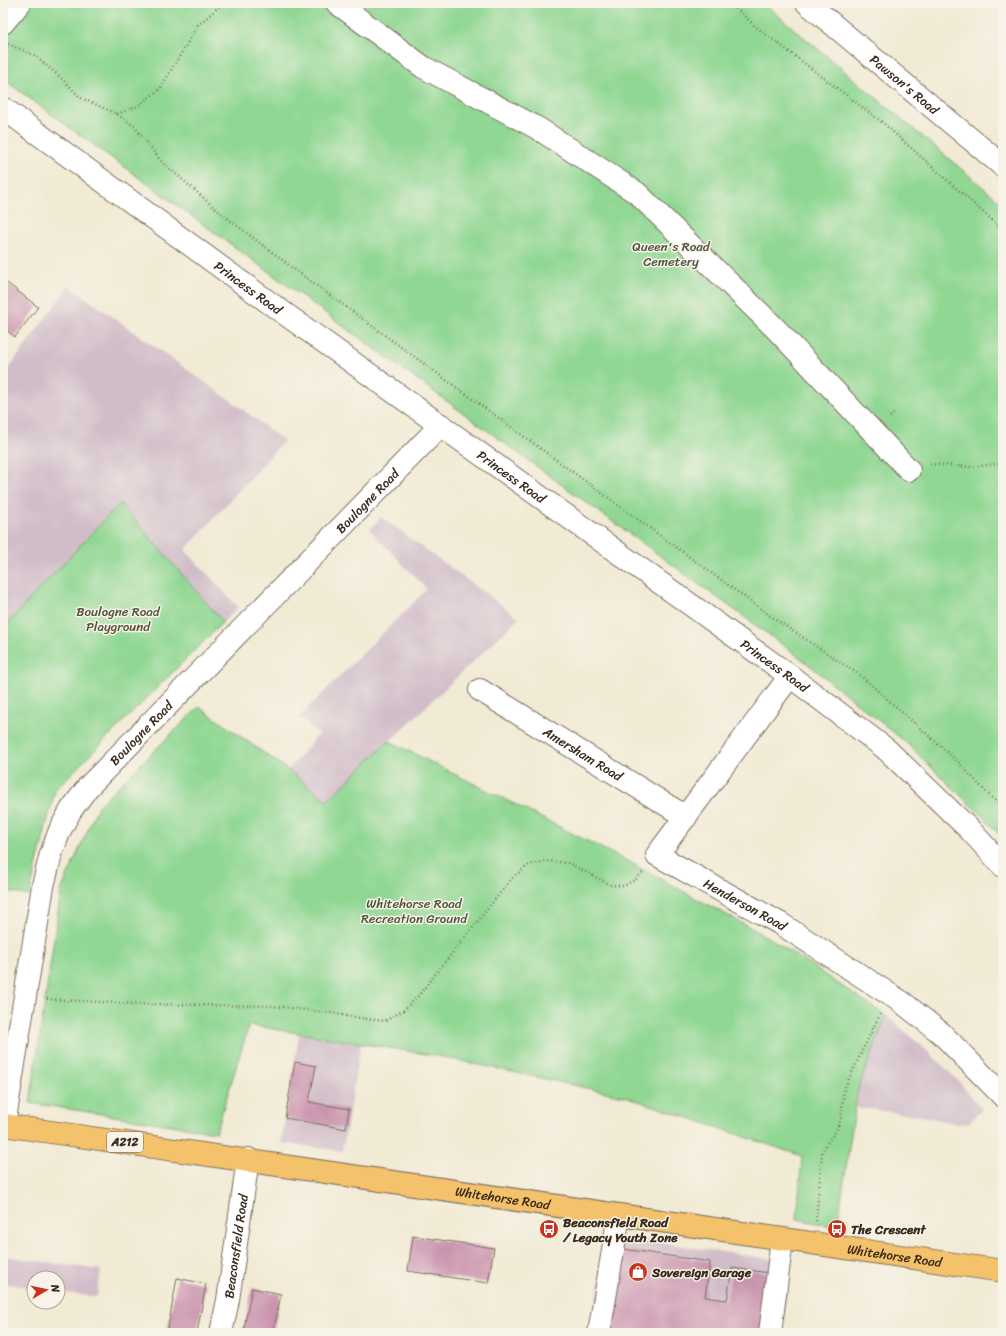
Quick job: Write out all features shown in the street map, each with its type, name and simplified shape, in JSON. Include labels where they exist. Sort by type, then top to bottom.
[{"type":"main road","name":"Whitehorse Road","points":[[3,1125],[248,1159],[782,1240],[1003,1271]]},
{"type":"street","points":[[3,23],[20,3]]},
{"type":"street","points":[[337,3],[423,67],[539,128],[637,193],[776,329],[903,464]]},
{"type":"street","name":"Pawson's Road","points":[[807,3],[1003,166]]},
{"type":"street","name":"Princess Road","points":[[3,108],[267,301],[790,676],[886,749],[970,830],[1003,866]]},
{"type":"street","name":"Boulogne Road","points":[[3,1125],[43,886],[50,854],[71,810],[88,787],[440,425]]},
{"type":"street","points":[[657,854],[790,676]]},
{"type":"street","name":"Amersham Road","points":[[480,690],[686,817]]},
{"type":"street","name":"Henderson Road","points":[[657,854],[781,924],[891,994],[941,1033],[1003,1096]]},
{"type":"street","name":"Beaconsfield Road","points":[[221,1333],[229,1293],[248,1159]]},
{"type":"street","points":[[599,1333],[619,1215]]},
{"type":"street","points":[[770,1333],[782,1240]]},
{"type":"path","points":[[118,114],[138,106],[160,89],[198,25],[226,3]]},
{"type":"path","points":[[730,3],[755,26],[882,122],[1003,230]]},
{"type":"path","points":[[3,41],[34,56],[58,75],[82,98],[118,114],[134,126],[161,161],[222,214],[298,272],[766,612],[861,676],[955,759],[990,796],[1003,807]]},
{"type":"path","points":[[903,464],[972,467],[1003,463]]},
{"type":"path","points":[[24,997],[135,1004],[272,1006],[385,1021],[404,1010],[418,996],[513,877],[529,865],[545,861],[568,863],[610,884],[624,886],[636,879],[657,854]]},
{"type":"path","points":[[814,1244],[822,1153],[826,1144],[836,1131],[841,1119],[844,1089],[891,994]]},
{"type":"shaded area","points":[[69,286],[237,405],[284,441],[185,550],[238,607],[223,622],[120,503],[3,628],[3,376]]},
{"type":"shaded area","points":[[381,517],[519,618],[327,801],[288,770],[319,734],[299,717],[427,589],[370,530]]},
{"type":"shaded area","points":[[886,1016],[939,1062],[959,1082],[982,1109],[969,1123],[958,1124],[926,1117],[856,1107],[858,1089]]},
{"type":"shaded area","points":[[299,1034],[361,1043],[342,1151],[281,1143]]},
{"type":"shaded area","points":[[609,1235],[791,1262],[781,1333],[589,1333]]},
{"type":"shaded area","points":[[3,1256],[101,1270],[97,1297],[66,1293],[66,1270],[26,1270],[26,1287],[3,1283]]},
{"type":"green space","name":"Queen's Road Cemetery","points":[[3,3],[763,3],[1003,204],[1003,838],[902,739],[798,656],[3,79]]},
{"type":"green space","name":"Boulogne Road Playground","points":[[120,503],[223,622],[55,790],[29,896],[3,890],[3,628]]},
{"type":"green space","name":"Whitehorse Road Recreation Ground","points":[[199,707],[288,770],[327,801],[389,741],[631,863],[773,940],[886,1016],[858,1089],[837,1227],[797,1219],[802,1156],[624,1096],[438,1056],[249,1025],[216,1132],[30,1103],[61,891],[98,806]]},
{"type":"building","points":[[3,280],[38,307],[15,337],[3,328]]},
{"type":"building","points":[[295,1062],[316,1066],[309,1102],[349,1109],[346,1129],[285,1118]]},
{"type":"building","points":[[413,1236],[494,1248],[488,1283],[408,1271]]},
{"type":"building","points":[[623,1249],[710,1262],[705,1297],[727,1300],[732,1268],[770,1273],[762,1333],[611,1333]]},
{"type":"building","points":[[177,1278],[206,1284],[197,1333],[167,1333]]},
{"type":"building","points":[[252,1288],[281,1294],[273,1333],[243,1333]]},
{"type":"place","name":"Beaconsfield Road / Legacy Youth Zone","points":[[549,1229]]},
{"type":"place","name":"The Crescent","points":[[837,1229]]},
{"type":"place","name":"Sovereign Garage","points":[[638,1272]]}]
